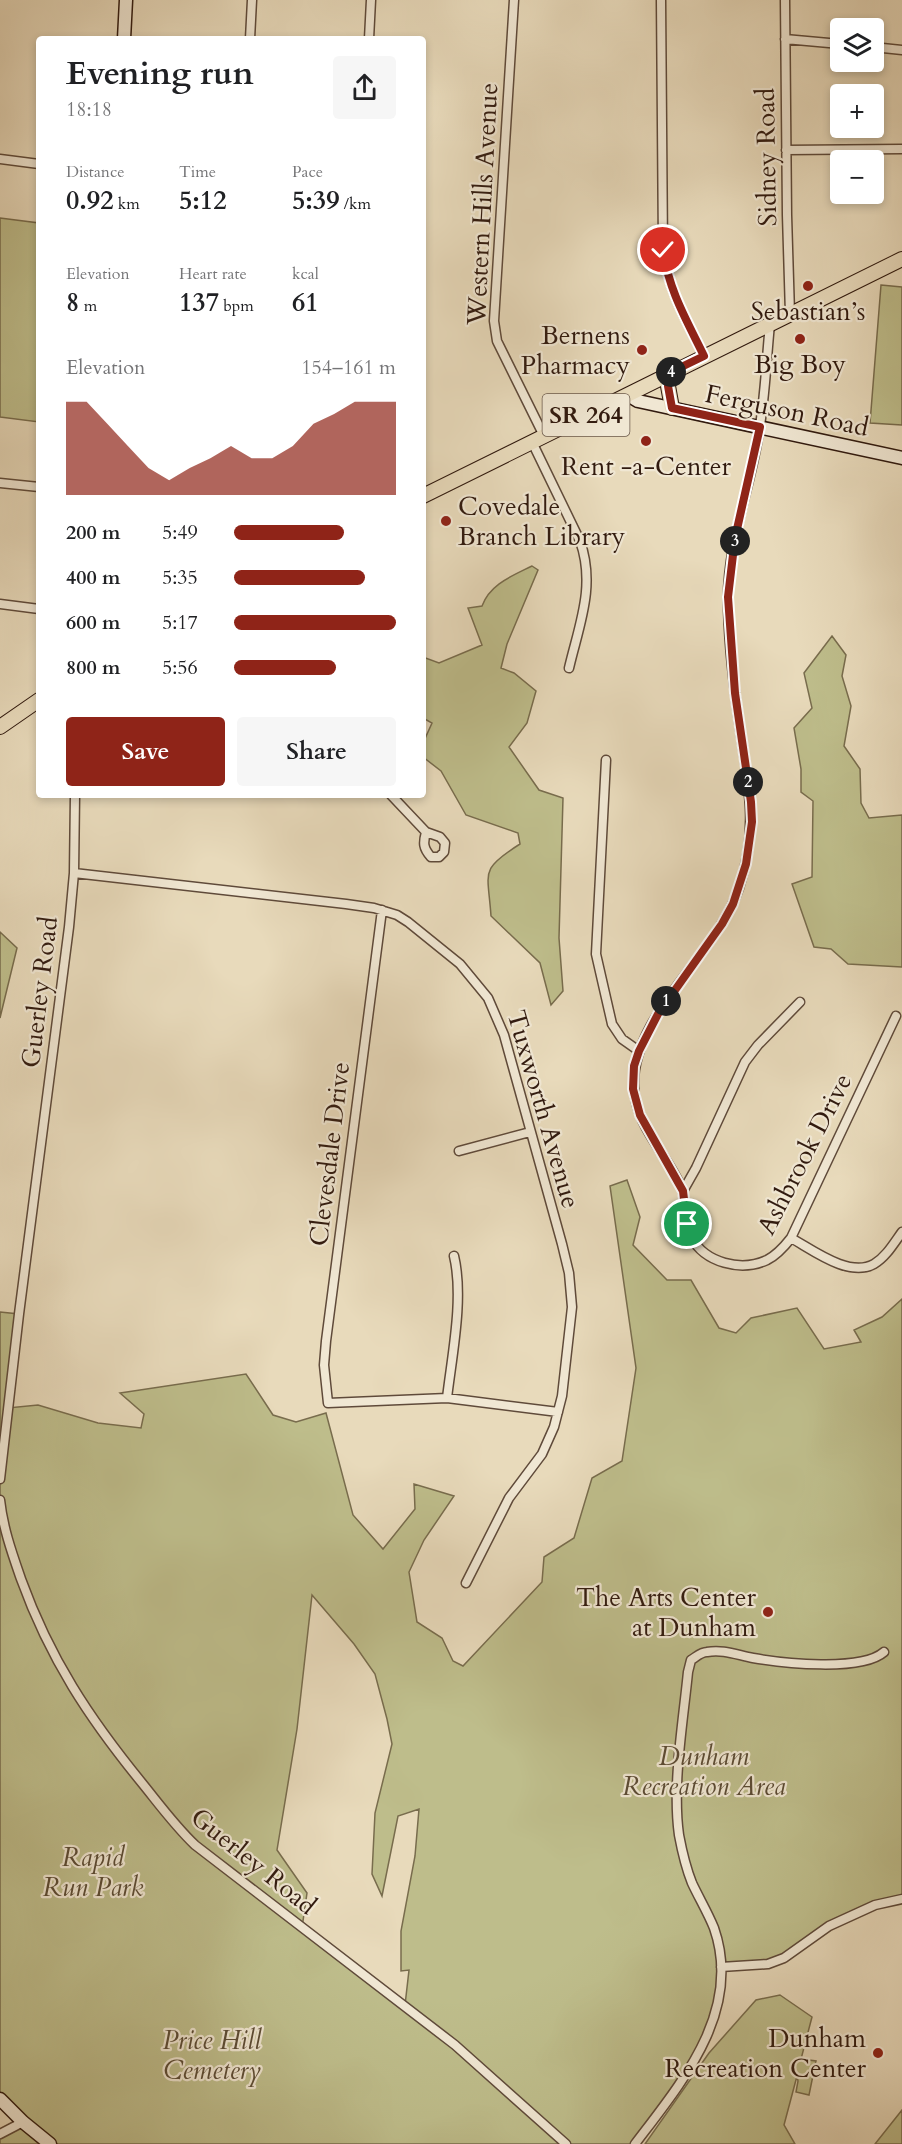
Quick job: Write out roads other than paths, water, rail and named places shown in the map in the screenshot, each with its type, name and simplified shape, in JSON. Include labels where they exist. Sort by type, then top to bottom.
[{"type":"main road","name":"SR 264","points":[[426,495],[902,259]]},
{"type":"main road","points":[[671,372],[668,386],[672,408]]},
{"type":"main road","points":[[0,727],[36,702]]},
{"type":"street","points":[[124,36],[126,0]]},
{"type":"street","points":[[250,36],[252,0]]},
{"type":"street","points":[[369,36],[371,0]]},
{"type":"street","name":"Western Hills Avenue","points":[[514,0],[494,321],[497,341],[585,555],[584,616],[568,668]]},
{"type":"street","points":[[661,0],[664,259],[674,295],[704,356]]},
{"type":"street","name":"Sidney Road","points":[[785,0],[790,314]]},
{"type":"street","points":[[785,39],[830,43]]},
{"type":"street","points":[[884,48],[902,50]]},
{"type":"street","points":[[786,150],[902,149]]},
{"type":"street","points":[[0,159],[36,164]]},
{"type":"street","name":"Ashbrook Drive","points":[[770,324],[760,427],[735,538],[728,597],[735,693],[751,802],[751,834],[746,864],[733,904],[722,924],[668,998],[639,1051],[634,1066],[635,1099],[645,1124],[683,1191],[684,1210],[692,1237],[702,1251],[720,1262],[742,1266],[757,1264],[775,1255],[791,1239],[896,1016]]},
{"type":"street","name":"Ferguson Road","points":[[628,395],[638,401],[902,458]]},
{"type":"street","points":[[0,483],[36,487]]},
{"type":"street","points":[[0,604],[36,609]]},
{"type":"street","points":[[606,760],[596,954],[612,1024],[622,1040],[639,1051]]},
{"type":"street","name":"Guerley Road","points":[[0,1479],[69,927],[74,873],[75,798]]},
{"type":"street","points":[[394,798],[426,832]]},
{"type":"street","name":"Tuxworth Avenue","points":[[74,873],[382,910],[408,922],[460,964],[484,992],[496,1013],[569,1273],[572,1291],[571,1324],[558,1412],[549,1441],[542,1454],[508,1498],[466,1583]]},
{"type":"street","name":"Clevesdale Drive","points":[[382,910],[326,1341],[324,1365],[328,1403],[447,1398]]},
{"type":"street","points":[[683,1191],[745,1062],[758,1045],[800,1002]]},
{"type":"street","points":[[459,1151],[530,1132]]},
{"type":"street","points":[[791,1239],[843,1266],[859,1269],[880,1260],[902,1232]]},
{"type":"street","points":[[454,1257],[458,1297],[447,1398],[558,1412]]},
{"type":"street","name":"Guerley Road","points":[[0,1500],[9,1546],[28,1599],[57,1661],[109,1743],[181,1832],[455,2045],[566,2144]]},
{"type":"street","points":[[636,2144],[678,2088],[709,2034],[721,1991],[721,1967],[713,1927],[683,1856],[676,1810],[691,1660],[704,1652],[720,1651],[752,1658],[791,1662],[855,1662],[877,1658],[884,1652]]},
{"type":"street","points":[[721,1967],[768,1964],[784,1958],[829,1926],[874,1905],[902,1899]]},
{"type":"street","points":[[0,2099],[50,2144]]},
{"type":"street","points":[[0,2134],[23,2122]]},
{"type":"place","name":"Sebastian’s","points":[[808,286]]},
{"type":"place","name":"Big Boy","points":[[800,339]]},
{"type":"place","name":"Bernens Pharmacy","points":[[642,350]]},
{"type":"place","name":"Rent -a-Center","points":[[646,441]]},
{"type":"place","name":"Covedale Branch Library","points":[[446,521]]},
{"type":"place","name":"The Arts Center at Dunham","points":[[768,1612]]},
{"type":"place","name":"Dunham Recreation Center","points":[[878,2053]]},
{"type":"park label","name":"Dunham Recreation Area","points":[[704,1771]]},
{"type":"park label","name":"Rapid Run Park","points":[[93,1872]]},
{"type":"park label","name":"Price Hill Cemetery","points":[[212,2055]]}]
